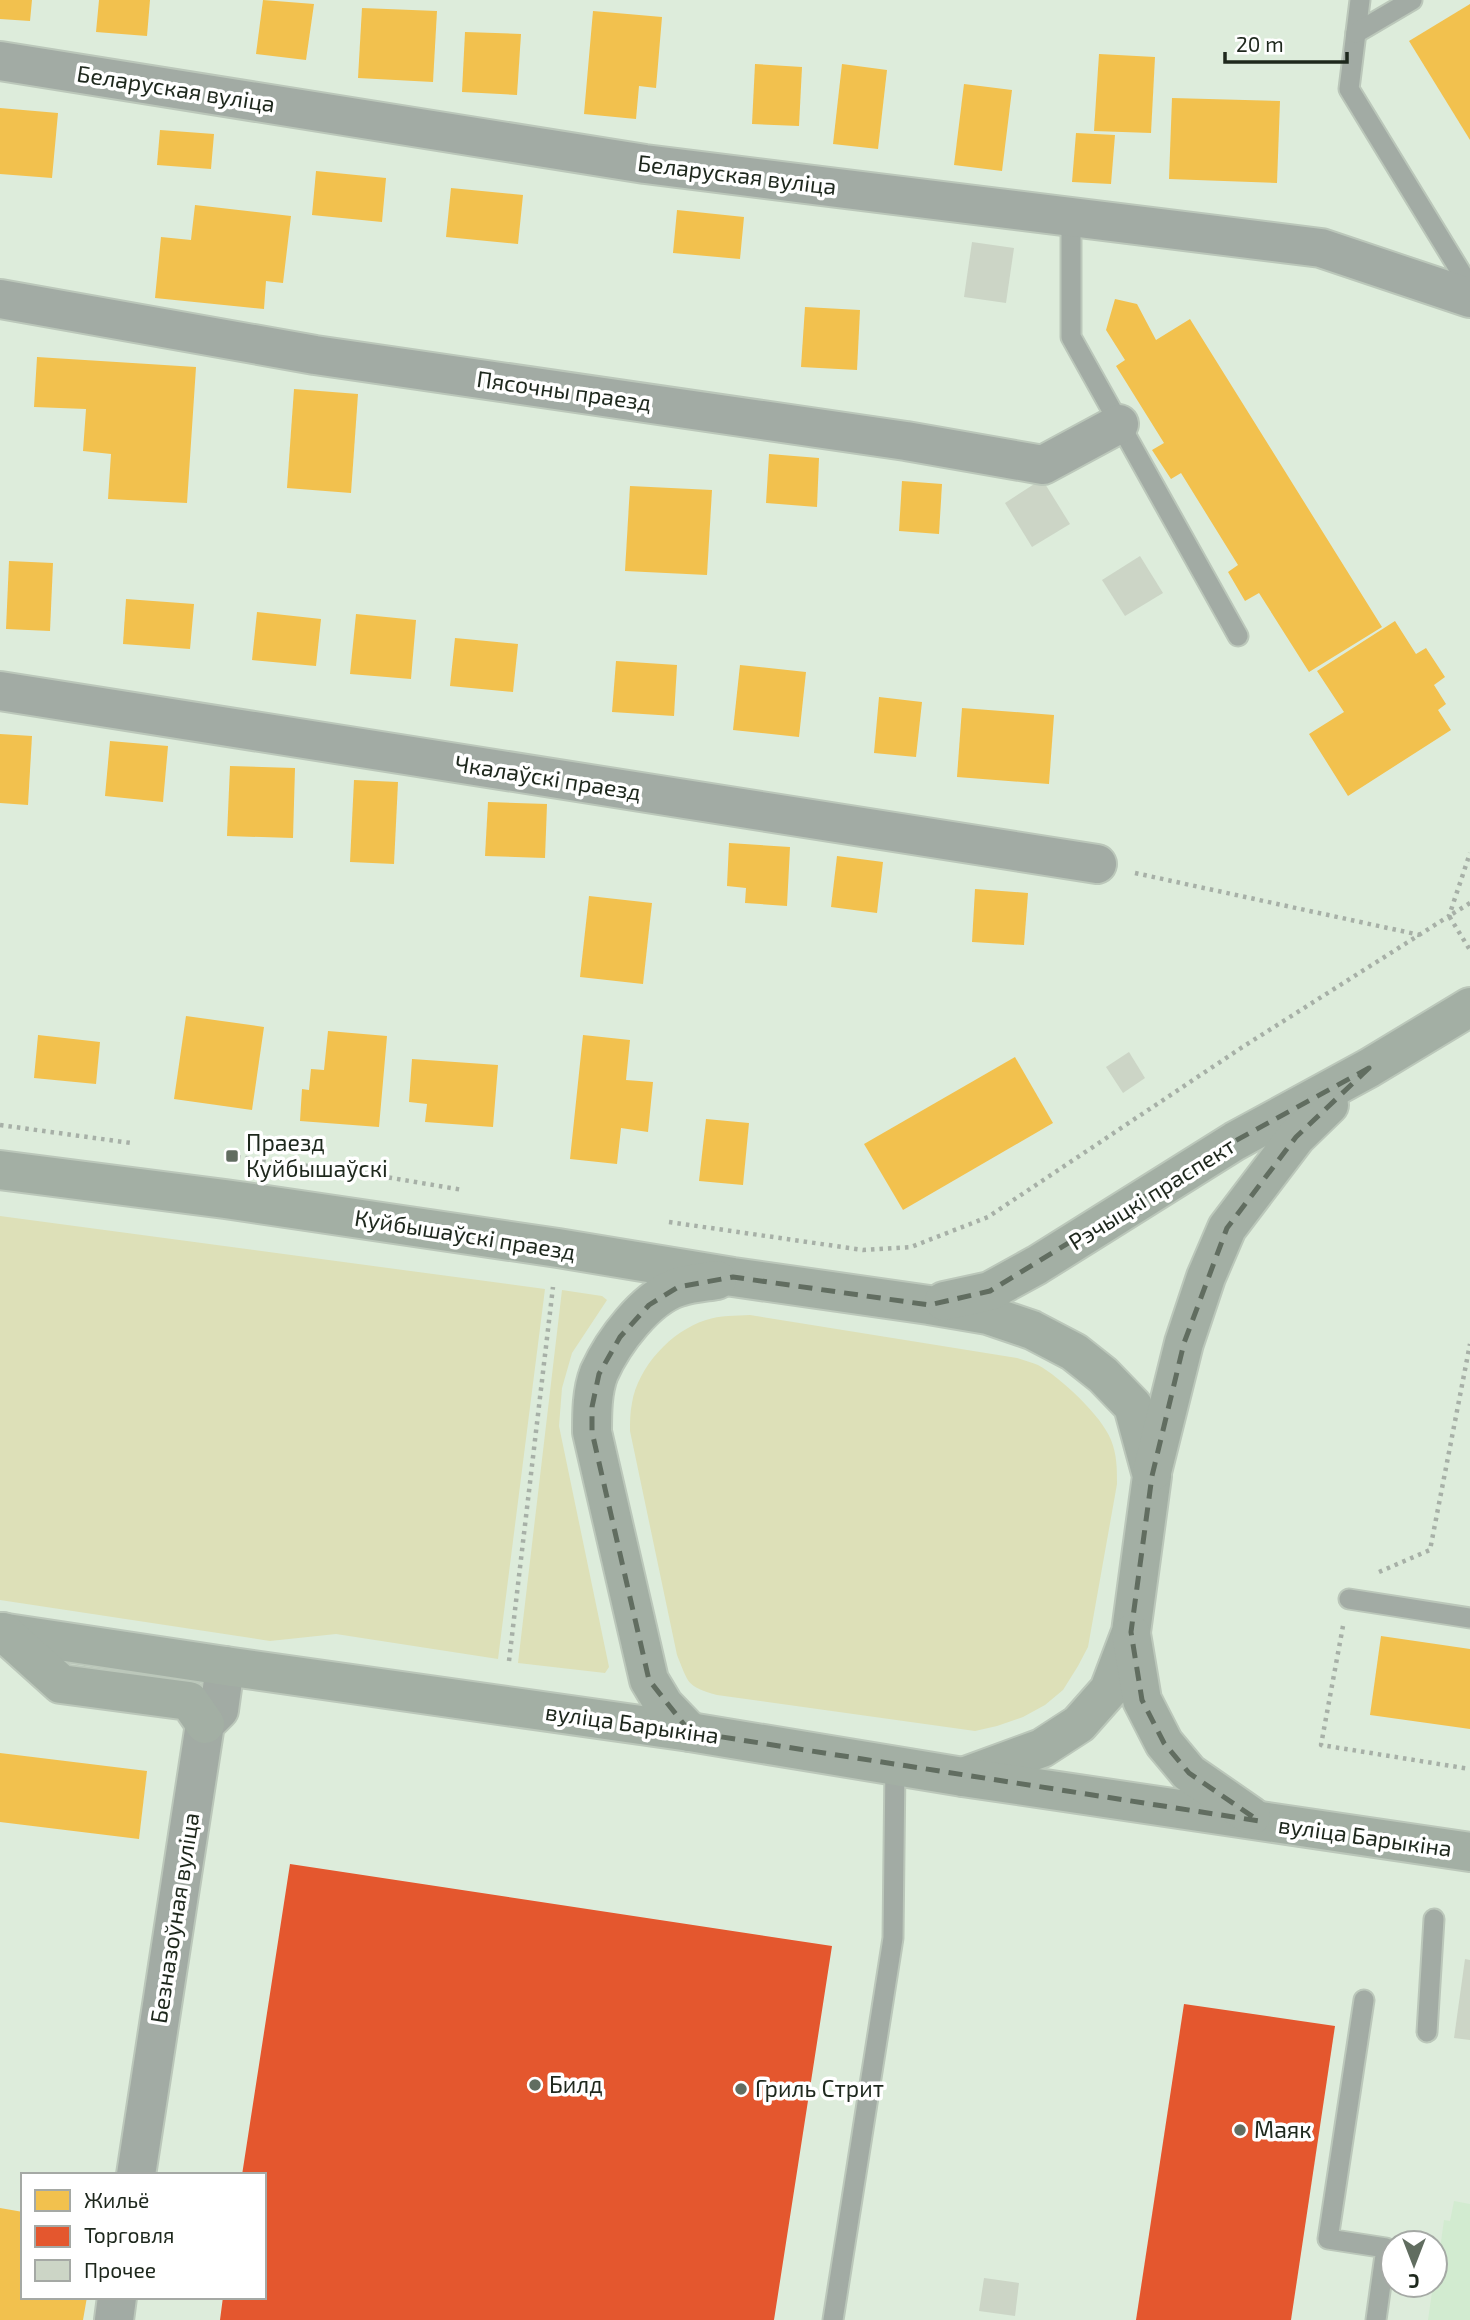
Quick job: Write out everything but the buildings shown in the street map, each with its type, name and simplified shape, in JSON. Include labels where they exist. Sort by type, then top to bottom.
[{"type":"main road","name":"Рэчыцкі праспект","points":[[929,1305],[990,1291],[1037,1265],[1235,1141],[1467,1014]]},
{"type":"main road","name":"Рэчыцкі праспект","points":[[1131,1632],[1152,1476],[1184,1343],[1206,1277],[1227,1228],[1296,1137],[1369,1068]]},
{"type":"main road","name":"Куйбышаўскі праезд","points":[[0,1170],[238,1201],[545,1246],[988,1315],[1021,1326],[1074,1352],[1103,1375],[1133,1406],[1152,1476]]},
{"type":"main road","points":[[690,1732],[664,1705],[649,1680],[592,1432],[592,1407],[599,1374],[604,1365],[620,1337],[649,1305],[678,1287],[733,1277]]},
{"type":"main road","name":"вуліца Барыкіна","points":[[2,1632],[690,1732],[963,1777],[1470,1852]]},
{"type":"main road","name":"вуліца Барыкіна","points":[[2,1632],[61,1684],[189,1701],[205,1724]]},
{"type":"main road","points":[[963,1777],[1042,1748],[1079,1724],[1109,1690],[1131,1632]]},
{"type":"main road","name":"вуліца Барыкіна","points":[[1131,1632],[1142,1700],[1164,1743],[1189,1773],[1259,1821]]},
{"type":"street","name":"Беларуская вуліца","points":[[0,61],[645,164],[1321,248],[1470,298]]},
{"type":"street","name":"Пясочны праезд","points":[[0,299],[315,355],[906,441],[1043,465],[1119,424]]},
{"type":"street","name":"Чкалаўскі праезд","points":[[0,691],[1097,864]]},
{"type":"street","name":"Безназоўная вуліца","points":[[136,2173],[205,1724],[219,1710],[225,1666]]},
{"type":"street","points":[[114,2320],[117,2299]]},
{"type":"lane","points":[[1360,0],[1349,89],[1470,287]]},
{"type":"lane","points":[[1356,33],[1412,0]]},
{"type":"lane","points":[[1071,216],[1071,337],[1238,636]]},
{"type":"lane","points":[[1349,1599],[1470,1618]]},
{"type":"lane","points":[[832,2320],[893,1938],[895,1765]]},
{"type":"lane","points":[[1427,2032],[1434,1919]]},
{"type":"lane","points":[[1364,2000],[1328,2239],[1387,2248],[1376,2320]]},
{"type":"path","points":[[1448,916],[1470,853]]},
{"type":"path","points":[[1097,864],[1420,935]]},
{"type":"path","points":[[660,1221],[863,1250],[911,1247],[988,1217],[1241,1048],[1470,903]]},
{"type":"path","points":[[1448,916],[1470,950]]},
{"type":"path","points":[[0,1125],[135,1143]]},
{"type":"path","points":[[232,1156],[356,1172],[473,1192]]},
{"type":"path","points":[[509,1661],[553,1283]]},
{"type":"highlighted area","points":[[1369,1068],[1296,1137],[1227,1228],[1184,1343],[1152,1476],[1131,1632],[1142,1700],[1164,1743],[1189,1773],[1259,1821],[690,1732],[649,1680],[592,1432],[592,1407],[599,1374],[620,1337],[649,1305],[678,1287],[733,1277],[929,1305],[990,1291],[1235,1141]]},
{"type":"shaded area","points":[[0,1216],[545,1289],[498,1659],[336,1634],[270,1641],[0,1600]]},
{"type":"shaded area","points":[[562,1290],[602,1296],[607,1300],[572,1353],[562,1388],[559,1426],[609,1667],[605,1673],[518,1663]]},
{"type":"shaded area","points":[[750,1315],[1017,1358],[1038,1365],[1057,1378],[1099,1420],[1113,1446],[1117,1484],[1088,1647],[1063,1690],[1045,1705],[1023,1717],[975,1731],[717,1695],[699,1689],[690,1682],[677,1655],[630,1431],[631,1406],[641,1376],[658,1352],[669,1342],[693,1325],[711,1318]]},
{"type":"shaded area","points":[[1454,2201],[1470,2204],[1470,2320],[1428,2320],[1431,2299],[1449,2299],[1449,2229],[1443,2229],[1444,2220],[1450,2221]]},
{"type":"place","name":"Праезд Куйбышаўскі","points":[[232,1156]]},
{"type":"place","name":"Билд","points":[[535,2085]]},
{"type":"place","name":"Гриль Стрит","points":[[741,2089]]},
{"type":"place","name":"Маяк","points":[[1240,2130]]}]
